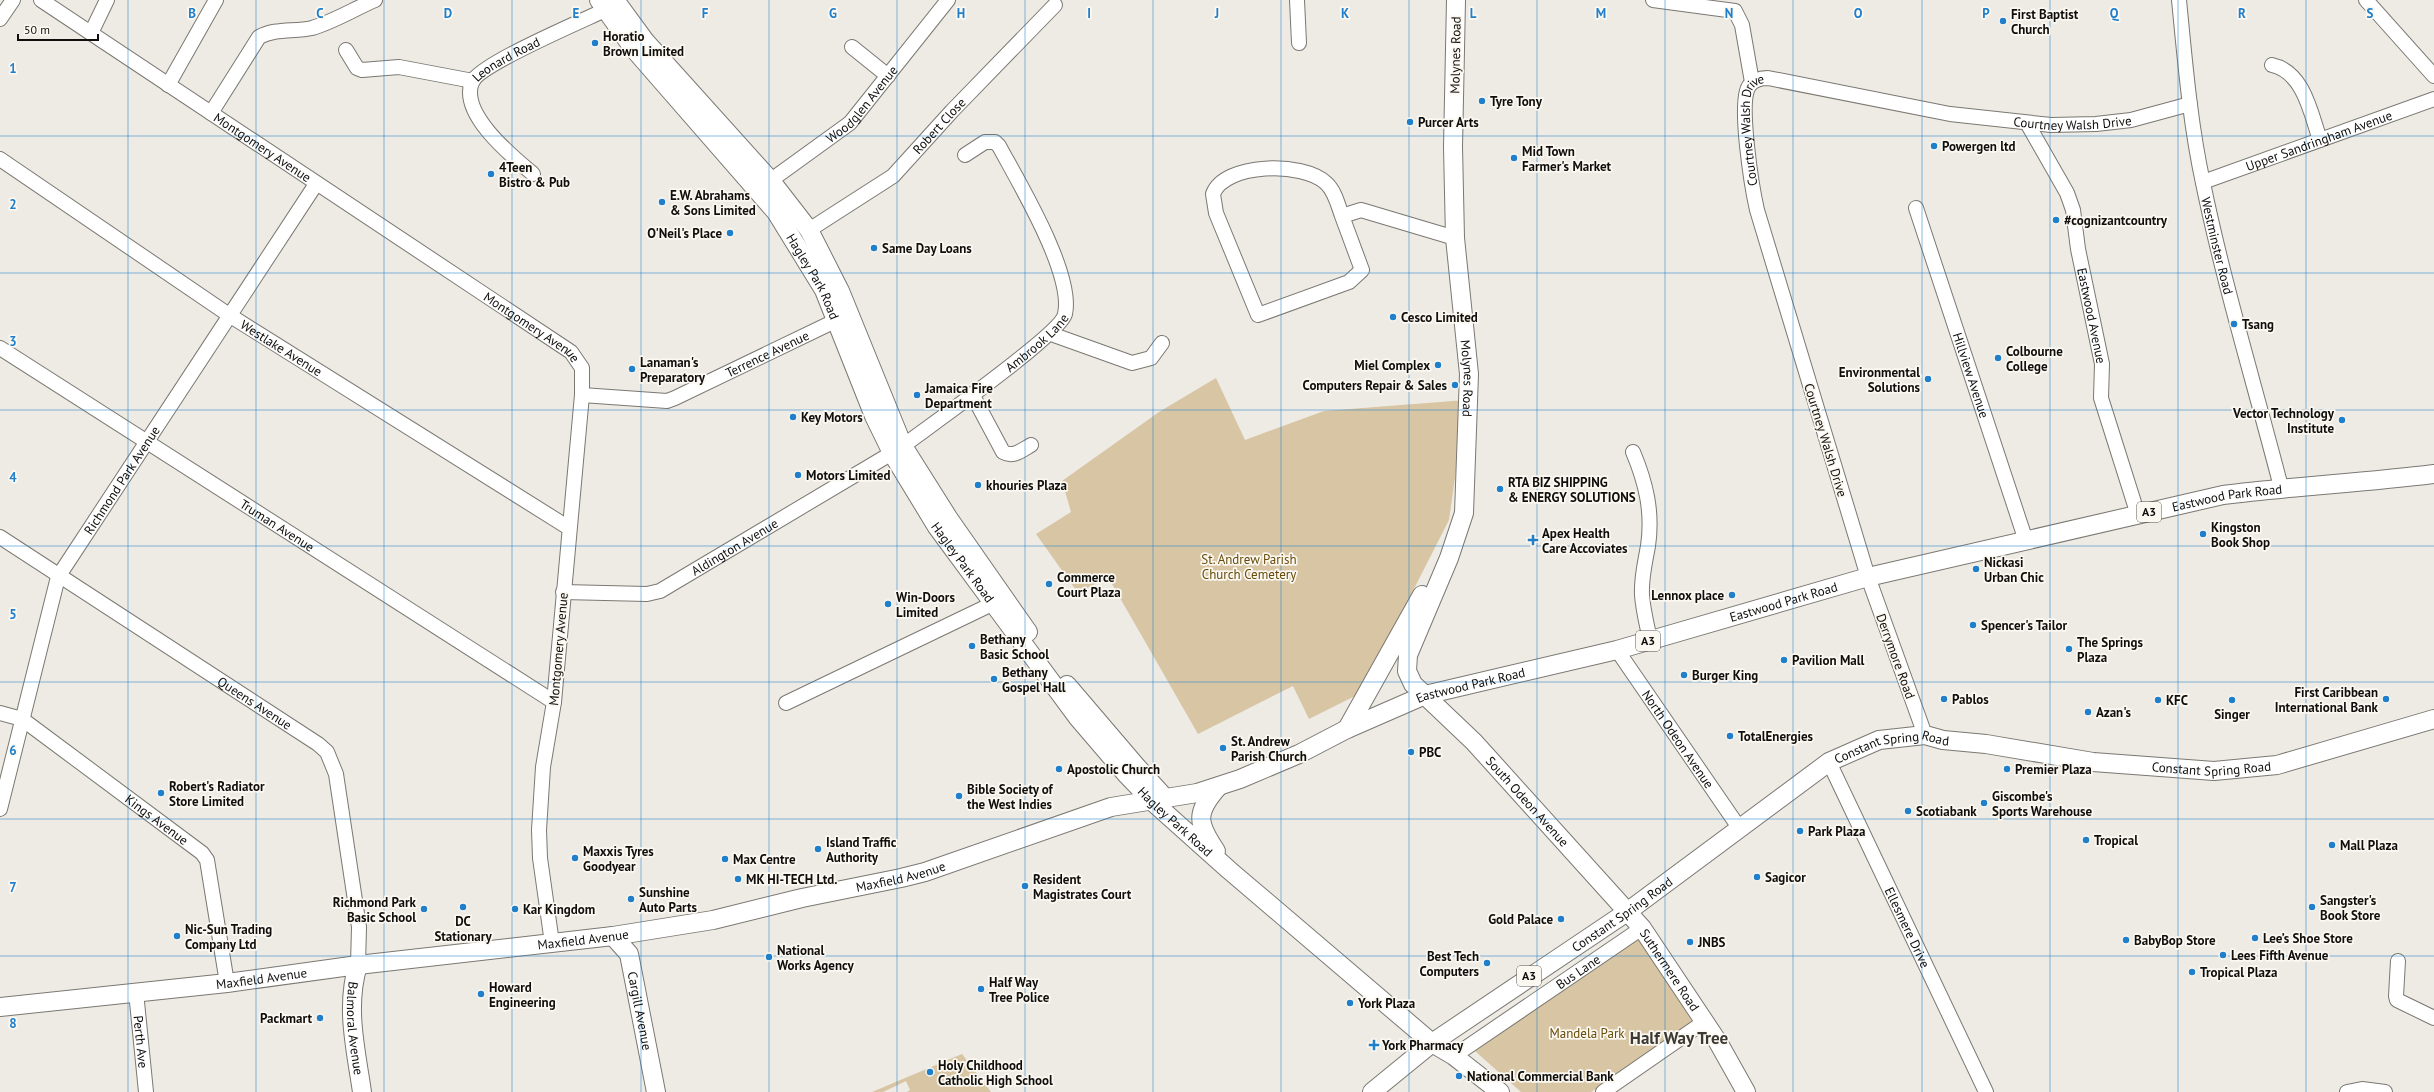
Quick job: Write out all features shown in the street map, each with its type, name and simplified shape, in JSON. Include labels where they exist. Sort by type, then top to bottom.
[{"type":"main road","name":"Molynes Road","points":[[1346,728],[1424,592],[1464,497],[1469,408],[1469,374],[1455,238],[1453,147],[1456,0]]},
{"type":"main road","name":"Hagley Park Road","points":[[606,3],[633,48],[809,230],[840,292],[898,449],[937,527],[992,604],[1078,718],[1126,774],[1160,800],[1229,870],[1432,1042],[1454,1056],[1500,1092]]},
{"type":"main road","name":"Hagley Park Road","points":[[764,185],[776,212],[824,290],[874,416],[1056,670],[1137,767],[1160,800]]},
{"type":"main road","name":"Eastwood Park Road","points":[[1160,800],[1218,787],[1299,754],[1346,728],[1425,695],[1617,650],[1868,577],[2224,495],[2281,487],[2367,483],[2434,474]]},
{"type":"main road","name":"South Odeon Avenue","points":[[1464,497],[1464,513],[1449,558],[1407,663],[1409,678],[1474,742],[1627,912]]},
{"type":"main road","name":"Constant Spring Road","points":[[1372,1092],[1432,1042],[1627,912],[1828,762],[1879,740],[1925,735],[1943,740],[2093,762],[2214,771],[2277,765],[2434,719]]},
{"type":"main road","points":[[1218,787],[1206,801],[1200,819],[1205,833],[1229,870]]},
{"type":"main road","name":"Maxfield Avenue","points":[[0,1007],[136,992],[227,984],[358,965],[613,936],[713,920],[802,898],[925,872],[1111,807],[1160,800]]},
{"type":"main road","name":"Suthermere Road","points":[[1627,912],[1642,928],[1704,1022],[1746,1092]]},
{"type":"main road","name":"Cargill Avenue","points":[[613,936],[629,954],[656,1092]]},
{"type":"main road","name":"Balmoral Avenue","points":[[358,965],[353,980],[350,1005],[362,1092]]},
{"type":"street","points":[[0,19],[13,0]]},
{"type":"street","name":"Montgomery Avenue","points":[[41,0],[571,352],[582,368],[582,395],[554,702],[543,767],[539,830],[540,858],[551,936]]},
{"type":"street","points":[[91,33],[107,0]]},
{"type":"street","points":[[168,85],[216,0]]},
{"type":"street","points":[[211,113],[259,37],[266,33],[322,25],[375,0]]},
{"type":"street","name":"Woodglen Avenue","points":[[764,185],[850,123],[948,0]]},
{"type":"street","points":[[1297,0],[1299,43]]},
{"type":"street","points":[[1654,0],[1735,11],[1742,25],[1752,82]]},
{"type":"street","name":"Westminster Road","points":[[2179,0],[2190,104],[2203,182],[2232,303],[2281,487]]},
{"type":"street","points":[[2366,0],[2434,76]]},
{"type":"street","name":"Leonard Road","points":[[533,174],[500,147],[489,132],[473,104],[471,88],[473,81],[489,66],[606,3]]},
{"type":"street","name":"Robert Close","points":[[809,230],[893,176],[952,111],[1055,5]]},
{"type":"street","points":[[852,47],[888,76]]},
{"type":"street","points":[[346,50],[357,68],[362,70],[399,67],[473,81]]},
{"type":"street","points":[[2272,65],[2290,73],[2302,91],[2320,140]]},
{"type":"street","name":"Courtney Walsh Drive","points":[[1868,577],[1756,210],[1750,176],[1747,142],[1747,91],[1752,82],[1762,78],[1768,78],[1950,114],[2051,125],[2096,124],[2131,120],[2190,104]]},
{"type":"street","name":"Upper Sandringham Avenue","points":[[2203,182],[2434,99]]},
{"type":"street","name":"Eastwood Avenue","points":[[2026,123],[2067,193],[2073,210],[2078,249],[2102,364],[2101,398],[2138,515]]},
{"type":"street","name":"Ambrook Lane","points":[[898,449],[1050,334],[1062,322],[1065,315],[1065,298],[1046,235],[1000,146],[995,142],[985,142],[965,155]]},
{"type":"street","name":"Westlake Avenue","points":[[0,159],[229,315],[569,528]]},
{"type":"street","points":[[1281,167],[1300,170],[1313,174],[1327,183],[1335,195],[1342,216],[1362,270],[1349,282],[1258,315],[1216,213],[1213,194],[1221,182],[1261,169],[1281,167]]},
{"type":"street","name":"Richmond Park Avenue","points":[[0,809],[58,577],[316,184]]},
{"type":"street","name":"Hillview Avenue","points":[[1916,208],[2026,541]]},
{"type":"street","points":[[1342,216],[1361,210],[1455,238]]},
{"type":"street","name":"Terrence Avenue","points":[[582,395],[671,399],[836,321]]},
{"type":"street","points":[[1050,334],[1132,364],[1151,358],[1162,343]]},
{"type":"street","name":"Truman Avenue","points":[[0,348],[145,443],[554,702]]},
{"type":"street","points":[[972,394],[1003,452],[1008,455],[1014,454],[1031,445]]},
{"type":"street","name":"Aldington Avenue","points":[[563,592],[647,594],[660,591],[898,449]]},
{"type":"street","points":[[1633,452],[1642,474],[1649,499],[1650,524],[1642,595],[1650,640]]},
{"type":"street","name":"Queens Avenue","points":[[0,537],[58,577],[318,744],[327,752],[336,774],[359,927],[358,965]]},
{"type":"street","name":"Derrymore Road","points":[[1868,577],[1925,735]]},
{"type":"street","points":[[786,704],[992,604]]},
{"type":"street","name":"North Odeon Avenue","points":[[1617,650],[1740,828]]},
{"type":"street","name":"Kings Avenue","points":[[0,713],[22,719],[202,853],[207,860],[227,984]]},
{"type":"street","name":"Ellesmere Drive","points":[[1828,762],[1986,1092]]},
{"type":"street","name":"Bus Lane","points":[[1454,1056],[1642,928]]},
{"type":"street","points":[[2398,961],[2397,1000],[2434,1018]]},
{"type":"street","name":"Perth Ave","points":[[136,992],[146,1092]]},
{"type":"street","points":[[1603,1092],[1704,1022]]},
{"type":"street","points":[[2347,1092],[2362,1089],[2385,1092]]},
{"type":"green space","name":"St. Andrew Parish Church Cemetery","points":[[1216,378],[1245,440],[1324,411],[1466,400],[1449,520],[1361,693],[1309,719],[1293,686],[1198,734],[1108,577],[1078,593],[1036,534],[1071,512],[1062,481],[1159,412]]},
{"type":"green space","name":"Mandela Park","points":[[1638,937],[1693,1023],[1591,1092],[1521,1092],[1475,1051],[1530,1010]]},
{"type":"green space","points":[[962,1054],[991,1092],[907,1092],[910,1090],[906,1081],[883,1092],[872,1092]]},
{"type":"place","name":"First Baptist Church","points":[[2003,21]]},
{"type":"place","name":"Horatio Brown Limited","points":[[595,43]]},
{"type":"place","name":"Tyre Tony","points":[[1482,101]]},
{"type":"place","name":"Purcer Arts","points":[[1410,122]]},
{"type":"place","name":"Powergen ltd","points":[[1934,146]]},
{"type":"place","name":"Mid Town Farmer's Market","points":[[1514,158]]},
{"type":"place","name":"4Teen Bistro & Pub","points":[[491,174]]},
{"type":"place","name":"E.W. Abrahams & Sons Limited","points":[[662,202]]},
{"type":"place","name":"#cognizantcountry","points":[[2056,220]]},
{"type":"place","name":"O'Neil's Place","points":[[730,233]]},
{"type":"place","name":"Same Day Loans","points":[[874,248]]},
{"type":"place","name":"Cesco Limited","points":[[1393,317]]},
{"type":"place","name":"Tsang","points":[[2234,324]]},
{"type":"place","name":"Colbourne College","points":[[1998,358]]},
{"type":"place","name":"Miel Complex","points":[[1438,365]]},
{"type":"place","name":"Lanaman's Preparatory","points":[[632,369]]},
{"type":"place","name":"Environmental Solutions","points":[[1928,379]]},
{"type":"place","name":"Computers Repair & Sales","points":[[1455,385]]},
{"type":"place","name":"Jamaica Fire Department","points":[[917,395]]},
{"type":"place","name":"Key Motors","points":[[793,417]]},
{"type":"place","name":"Vector Technology Institute","points":[[2342,420]]},
{"type":"place","name":"Motors Limited","points":[[798,475]]},
{"type":"place","name":"khouries Plaza","points":[[978,485]]},
{"type":"place","name":"RTA BIZ SHIPPING & ENERGY SOLUTIONS","points":[[1500,489]]},
{"type":"place","name":"Kingston Book Shop","points":[[2203,534]]},
{"type":"place","name":"Apex Health Care Accoviates","points":[[1533,540]]},
{"type":"place","name":"Nickasi Urban Chic","points":[[1976,569]]},
{"type":"place","name":"Commerce Court Plaza","points":[[1049,584]]},
{"type":"place","name":"Lennox place","points":[[1732,595]]},
{"type":"place","name":"Win-Doors Limited","points":[[888,604]]},
{"type":"place","name":"Spencer's Tailor","points":[[1973,625]]},
{"type":"place","name":"Bethany Basic School","points":[[972,646]]},
{"type":"place","name":"The Springs Plaza","points":[[2069,649]]},
{"type":"place","name":"Pavilion Mall","points":[[1784,660]]},
{"type":"place","name":"Burger King","points":[[1684,675]]},
{"type":"place","name":"Bethany Gospel Hall","points":[[994,679]]},
{"type":"place","name":"Pablos","points":[[1944,699]]},
{"type":"place","name":"First Caribbean International Bank","points":[[2386,699]]},
{"type":"place","name":"KFC","points":[[2158,700]]},
{"type":"place","name":"Singer","points":[[2232,700]]},
{"type":"place","name":"Azan's","points":[[2088,712]]},
{"type":"place","name":"TotalEnergies","points":[[1730,736]]},
{"type":"place","name":"St. Andrew Parish Church","points":[[1223,748]]},
{"type":"place","name":"PBC","points":[[1411,752]]},
{"type":"place","name":"Apostolic Church","points":[[1059,769]]},
{"type":"place","name":"Premier Plaza","points":[[2007,769]]},
{"type":"place","name":"Robert's Radiator Store Limited","points":[[161,793]]},
{"type":"place","name":"Bible Society of the West Indies","points":[[959,796]]},
{"type":"place","name":"Giscombe's Sports Warehouse","points":[[1984,803]]},
{"type":"place","name":"Scotiabank","points":[[1908,811]]},
{"type":"place","name":"Park Plaza","points":[[1800,831]]},
{"type":"place","name":"Tropical","points":[[2086,840]]},
{"type":"place","name":"Mall Plaza","points":[[2332,845]]},
{"type":"place","name":"Island Traffic Authority","points":[[818,849]]},
{"type":"place","name":"Maxxis Tyres Goodyear","points":[[575,858]]},
{"type":"place","name":"Max Centre","points":[[725,859]]},
{"type":"place","name":"Sagicor","points":[[1757,877]]},
{"type":"place","name":"MK HI-TECH Ltd.","points":[[738,879]]},
{"type":"place","name":"Resident Magistrates Court","points":[[1025,886]]},
{"type":"place","name":"Sunshine Auto Parts","points":[[631,899]]},
{"type":"place","name":"DC Stationary","points":[[463,907]]},
{"type":"place","name":"Sangster's Book Store","points":[[2312,907]]},
{"type":"place","name":"Richmond Park Basic School","points":[[424,909]]},
{"type":"place","name":"Kar Kingdom","points":[[515,909]]},
{"type":"place","name":"Gold Palace","points":[[1561,919]]},
{"type":"place","name":"Nic-Sun Trading Company Ltd","points":[[177,936]]},
{"type":"place","name":"Lee’s Shoe Store","points":[[2255,938]]},
{"type":"place","name":"BabyBop Store","points":[[2126,940]]},
{"type":"place","name":"JNBS","points":[[1690,942]]},
{"type":"place","name":"Lees Fifth Avenue","points":[[2223,955]]},
{"type":"place","name":"National Works Agency","points":[[769,957]]},
{"type":"place","name":"Best Tech Computers","points":[[1487,963]]},
{"type":"place","name":"Tropical Plaza","points":[[2192,972]]},
{"type":"place","name":"Half Way Tree Police","points":[[981,989]]},
{"type":"place","name":"Howard Engineering","points":[[481,994]]},
{"type":"place","name":"York Plaza","points":[[1350,1003]]},
{"type":"place","name":"Packmart","points":[[320,1018]]},
{"type":"place","name":"York Pharmacy","points":[[1374,1045]]},
{"type":"place","name":"Holy Childhood Catholic High School","points":[[930,1072]]},
{"type":"place","name":"National Commercial Bank","points":[[1459,1076]]},
{"type":"district","name":"Half Way Tree","points":[[1679,1038]]}]
